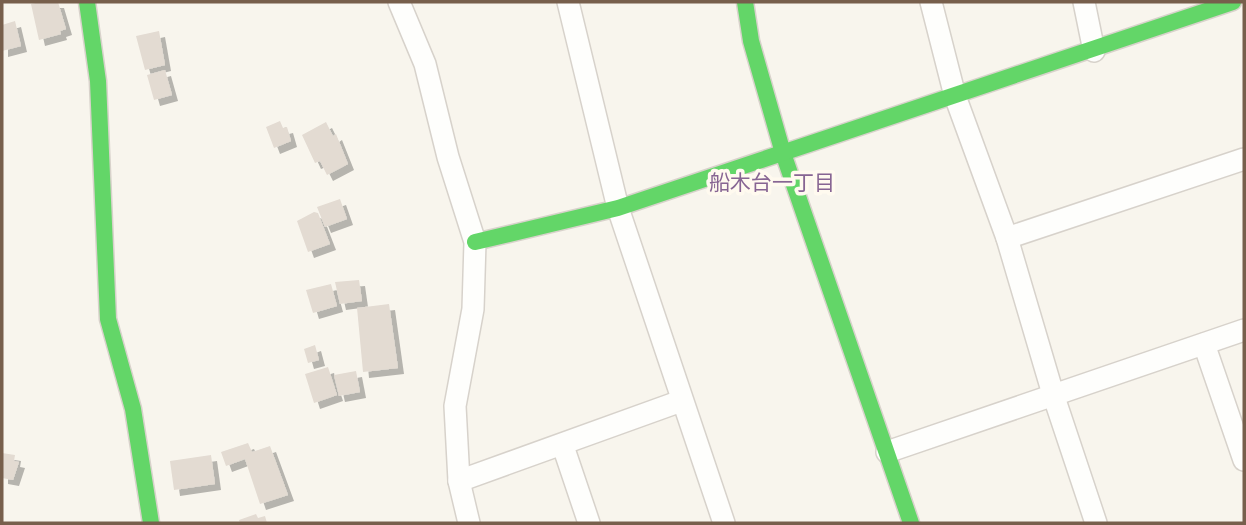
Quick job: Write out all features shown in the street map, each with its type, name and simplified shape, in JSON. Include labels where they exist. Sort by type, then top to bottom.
[{"type":"street","points":[[87,2],[98,81],[108,319],[136,422],[151,523]]},
{"type":"street","points":[[399,2],[425,64],[448,157],[475,242],[473,309],[455,406],[459,481],[469,523]]},
{"type":"street","points":[[568,2],[618,208],[724,523]]},
{"type":"street","points":[[745,2],[751,41],[783,153],[911,523]]},
{"type":"street","points":[[931,2],[955,96],[1007,238],[1053,394],[1096,523]]},
{"type":"street","points":[[1084,2],[1094,51]]},
{"type":"street","points":[[475,242],[618,208],[1094,51],[1233,2]]},
{"type":"street","points":[[1007,238],[1244,159]]},
{"type":"street","points":[[887,452],[1244,330]]},
{"type":"street","points":[[1204,344],[1244,460]]},
{"type":"street","points":[[459,481],[563,446],[681,401]]},
{"type":"street","points":[[563,446],[590,523]]},
{"type":"building","points":[[58,2],[66,29],[60,31],[61,34],[39,40],[31,4]]},
{"type":"building","points":[[15,21],[21,46],[2,51],[2,25]]},
{"type":"building","points":[[159,31],[165,65],[145,70],[136,36]]},
{"type":"building","points":[[165,70],[172,95],[154,100],[147,75]]},
{"type":"building","points":[[280,121],[283,128],[287,127],[291,141],[274,148],[266,127]]},
{"type":"building","points":[[326,122],[333,136],[336,134],[348,164],[327,175],[320,161],[315,163],[302,135]]},
{"type":"building","points":[[340,199],[347,219],[325,227],[317,207]]},
{"type":"building","points":[[314,212],[318,213],[330,244],[308,252],[297,221]]},
{"type":"building","points":[[359,280],[362,301],[340,304],[335,282]]},
{"type":"building","points":[[331,284],[337,306],[313,313],[306,290]]},
{"type":"building","points":[[389,304],[398,368],[363,372],[357,308]]},
{"type":"building","points":[[315,345],[319,360],[308,363],[304,349]]},
{"type":"building","points":[[328,367],[337,395],[314,403],[305,374]]},
{"type":"building","points":[[356,371],[360,392],[339,396],[334,375]]},
{"type":"building","points":[[248,443],[252,452],[270,446],[288,495],[260,504],[245,459],[226,466],[221,452]]},
{"type":"building","points":[[2,453],[15,455],[14,461],[19,462],[13,480],[2,478]]},
{"type":"building","points":[[211,455],[215,484],[174,490],[170,461]]},
{"type":"building","points":[[256,514],[258,518],[265,516],[267,523],[240,523],[239,520]]},
{"type":"traffic: fast","points":[[87,2],[98,81],[108,319],[133,409],[151,523]]},
{"type":"traffic: fast","points":[[745,2],[751,41],[783,153],[911,523]]},
{"type":"traffic: fast","points":[[475,242],[618,208],[1233,2]]},
{"type":"district","name":"船木台一丁目","points":[[772,183]]}]
